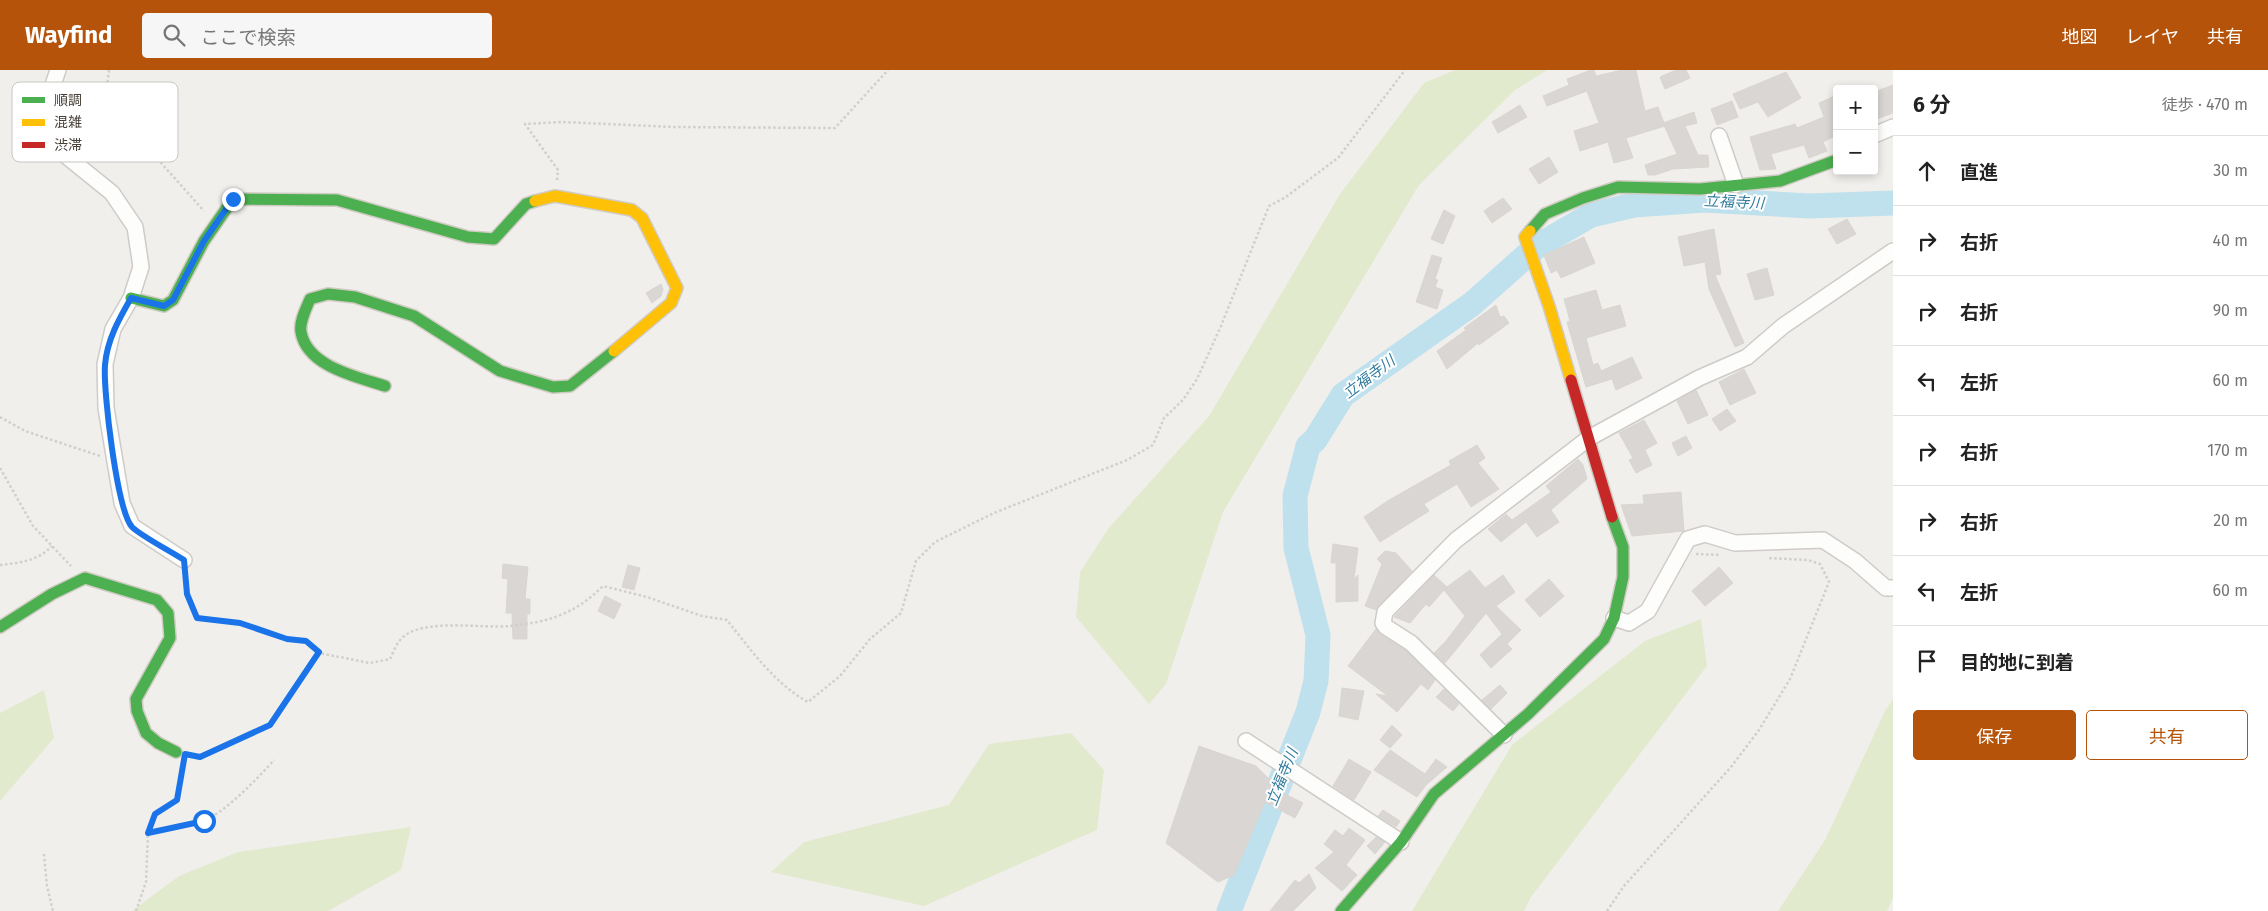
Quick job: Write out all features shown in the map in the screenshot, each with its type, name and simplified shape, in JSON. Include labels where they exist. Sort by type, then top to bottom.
[{"type":"street","points":[[54,82],[58,70]]},
{"type":"street","points":[[1878,133],[1893,127]]},
{"type":"street","points":[[1719,136],[1736,185]]},
{"type":"street","points":[[74,162],[112,193],[135,227],[141,267],[131,298],[113,329],[105,364],[106,408],[122,504],[132,526],[184,560]]},
{"type":"street","points":[[1341,911],[1376,873],[1434,794],[1528,714],[1604,639],[1614,618],[1623,577],[1624,547],[1525,237],[1545,214],[1583,198],[1618,188],[1700,189],[1780,181],[1833,162]]},
{"type":"street","points":[[131,298],[164,306],[173,300],[204,241],[233,199],[259,198],[337,200],[468,237],[494,239],[526,204],[555,196],[632,210],[642,218],[677,288],[671,302],[570,386],[553,387],[500,371],[414,316],[355,297],[328,294],[310,299],[300,332],[307,349],[327,364],[385,386]]},
{"type":"street","points":[[1504,735],[1411,643],[1383,624],[1385,612],[1456,540],[1590,438],[1700,378],[1747,357],[1783,326],[1893,250]]},
{"type":"street","points":[[1614,618],[1629,623],[1648,611],[1688,539],[1705,534],[1736,543],[1823,540],[1855,561],[1886,588],[1893,588]]},
{"type":"street","points":[[0,627],[52,594],[85,578],[157,600],[168,613],[170,638],[136,699],[137,711],[146,733],[158,744],[180,753]]},
{"type":"street","points":[[1246,741],[1400,842]]},
{"type":"path","points":[[555,196],[558,170],[525,124],[562,122],[674,128],[835,128],[888,70]]},
{"type":"path","points":[[184,560],[187,594],[197,618],[240,623],[287,639],[306,641],[319,652],[370,663],[390,659],[401,638],[417,630],[448,625],[509,626],[562,616],[587,602],[603,586],[647,597],[702,616],[727,620],[743,643],[795,695],[808,702],[840,676],[870,639],[900,613],[916,561],[935,542],[994,513],[1127,460],[1153,445],[1164,418],[1183,400],[1197,379],[1221,326],[1269,206],[1286,197],[1338,158],[1405,70]]},
{"type":"path","points":[[159,162],[215,224]]},
{"type":"path","points":[[0,417],[25,431],[66,446],[115,460]]},
{"type":"path","points":[[0,468],[33,526],[76,572],[85,578]]},
{"type":"path","points":[[0,564],[26,562],[46,552],[52,546]]},
{"type":"path","points":[[1680,554],[1709,553],[1725,555]]},
{"type":"path","points":[[1607,911],[1624,886],[1731,767],[1759,730],[1790,678],[1829,582],[1820,564],[1808,560],[1760,557]]},
{"type":"path","points":[[136,911],[146,882],[148,833],[155,814],[177,800],[180,753],[200,757],[270,725],[319,652]]},
{"type":"path","points":[[148,833],[204,821],[234,800],[274,760]]},
{"type":"path","points":[[44,854],[47,886],[53,911]]},
{"type":"green space","points":[[1455,70],[1547,70],[1515,90],[1419,185],[1223,512],[1166,684],[1149,704],[1076,617],[1080,572],[1108,529],[1209,416],[1340,194],[1424,83]]},
{"type":"green space","points":[[1701,619],[1707,666],[1531,897],[1524,911],[1412,911],[1512,745],[1645,641]]},
{"type":"green space","points":[[44,690],[54,738],[0,801],[0,713]]},
{"type":"green space","points":[[1893,699],[1893,898],[1887,911],[1778,911],[1825,840],[1885,711]]},
{"type":"green space","points":[[1071,733],[1104,770],[1097,830],[924,906],[771,872],[804,842],[949,805],[989,744]]},
{"type":"green space","points":[[411,827],[401,870],[328,911],[132,911],[179,876],[238,852]]},
{"type":"building","points":[[1594,70],[1596,76],[1622,70],[1636,70],[1645,111],[1658,107],[1665,126],[1626,138],[1633,158],[1614,163],[1608,142],[1580,151],[1574,131],[1599,123],[1587,91],[1547,106],[1543,96],[1569,85],[1567,79]]},
{"type":"building","points":[[1676,70],[1686,70],[1690,78],[1665,89],[1660,77]]},
{"type":"building","points":[[1786,72],[1801,98],[1768,117],[1758,102],[1740,109],[1733,94]]},
{"type":"building","points":[[1893,85],[1893,113],[1878,119],[1878,91]]},
{"type":"building","points":[[1833,97],[1833,137],[1823,142],[1827,151],[1809,158],[1804,145],[1771,154],[1776,169],[1760,170],[1750,137],[1795,124],[1797,128],[1824,117],[1819,103]]},
{"type":"building","points":[[1732,101],[1738,117],[1717,125],[1711,109]]},
{"type":"building","points":[[1520,105],[1527,117],[1498,133],[1492,122]]},
{"type":"building","points":[[1694,112],[1697,123],[1685,126],[1698,155],[1708,155],[1709,167],[1673,169],[1655,175],[1648,175],[1645,165],[1677,154],[1663,123]]},
{"type":"building","points":[[1549,157],[1558,172],[1539,184],[1529,169]]},
{"type":"building","points":[[1503,198],[1512,209],[1492,223],[1484,211]]},
{"type":"building","points":[[1444,210],[1455,216],[1443,244],[1431,239]]},
{"type":"building","points":[[1847,219],[1856,234],[1837,244],[1828,229]]},
{"type":"building","points":[[1714,229],[1721,274],[1715,275],[1744,343],[1735,347],[1709,289],[1705,262],[1684,266],[1678,237]]},
{"type":"building","points":[[1584,237],[1595,263],[1561,278],[1557,270],[1551,273],[1544,255]]},
{"type":"building","points":[[1432,255],[1442,258],[1435,279],[1438,280],[1435,287],[1443,290],[1437,309],[1416,302]]},
{"type":"building","points":[[1767,268],[1774,295],[1755,300],[1747,274]]},
{"type":"building","points":[[661,284],[663,289],[661,296],[652,303],[646,293]]},
{"type":"building","points":[[1596,290],[1602,310],[1620,305],[1626,326],[1586,338],[1593,365],[1598,363],[1601,371],[1632,357],[1642,378],[1616,390],[1612,379],[1586,387],[1567,322],[1570,321],[1564,299]]},
{"type":"building","points":[[1496,305],[1500,317],[1504,316],[1509,323],[1479,345],[1478,343],[1447,369],[1437,351],[1466,330],[1464,328]]},
{"type":"building","points":[[1744,369],[1756,393],[1730,405],[1719,382]]},
{"type":"building","points":[[1696,390],[1708,415],[1688,424],[1677,401]]},
{"type":"building","points":[[1727,409],[1736,421],[1720,431],[1712,419]]},
{"type":"building","points":[[1644,420],[1657,443],[1645,450],[1652,465],[1636,473],[1629,460],[1633,458],[1619,433]]},
{"type":"building","points":[[1686,436],[1692,448],[1678,456],[1672,443]]},
{"type":"building","points":[[1477,445],[1485,458],[1478,463],[1499,489],[1471,507],[1457,484],[1424,504],[1429,511],[1380,542],[1364,517],[1389,500],[1451,465],[1449,461]]},
{"type":"building","points":[[1578,459],[1583,465],[1587,479],[1551,510],[1559,522],[1537,537],[1526,522],[1501,542],[1488,529],[1506,514],[1512,520],[1551,492],[1546,486]]},
{"type":"building","points":[[1681,492],[1684,531],[1632,536],[1621,505],[1644,504],[1643,495]]},
{"type":"building","points":[[1333,544],[1358,548],[1354,579],[1358,575],[1358,601],[1336,602],[1336,563],[1331,563]]},
{"type":"building","points":[[1385,551],[1396,553],[1412,571],[1376,610],[1365,606],[1382,564],[1377,559]]},
{"type":"building","points":[[503,564],[528,567],[525,599],[530,599],[530,614],[527,614],[527,639],[513,639],[512,613],[506,613],[508,579],[502,578]]},
{"type":"building","points":[[628,565],[640,568],[634,590],[622,587]]},
{"type":"building","points":[[1719,567],[1733,583],[1705,606],[1692,591]]},
{"type":"building","points":[[1470,570],[1485,588],[1503,575],[1515,592],[1496,606],[1521,630],[1507,644],[1512,649],[1491,668],[1480,655],[1502,634],[1486,613],[1445,663],[1434,653],[1465,616],[1444,590],[1429,607],[1426,604],[1410,623],[1394,617],[1434,575],[1447,587]]},
{"type":"building","points":[[1549,579],[1564,596],[1540,617],[1525,600]]},
{"type":"building","points":[[605,596],[621,604],[614,619],[598,611]]},
{"type":"building","points":[[1376,629],[1381,635],[1405,650],[1435,680],[1428,690],[1421,684],[1397,712],[1376,694],[1388,696],[1348,666]]},
{"type":"building","points":[[1500,685],[1507,693],[1491,709],[1482,700]]},
{"type":"building","points":[[1342,688],[1364,691],[1358,720],[1339,716]]},
{"type":"building","points":[[1444,689],[1459,704],[1453,711],[1436,697]]},
{"type":"building","points":[[1392,725],[1402,735],[1390,748],[1380,740]]},
{"type":"building","points":[[1199,746],[1256,766],[1273,783],[1271,787],[1303,803],[1295,818],[1265,802],[1234,875],[1218,882],[1166,843]]},
{"type":"building","points":[[1390,750],[1425,774],[1436,759],[1447,767],[1426,785],[1417,797],[1374,770]]},
{"type":"building","points":[[1349,759],[1371,772],[1354,800],[1333,786]]},
{"type":"building","points":[[1383,810],[1400,821],[1396,827],[1378,816]]},
{"type":"building","points":[[1349,828],[1365,840],[1346,865],[1357,875],[1342,891],[1315,868],[1334,852],[1324,844],[1335,830],[1343,836]]},
{"type":"building","points":[[1376,837],[1385,842],[1375,854],[1367,846]]},
{"type":"building","points":[[1309,874],[1316,888],[1293,911],[1270,911],[1295,880],[1299,883]]},
{"type":"waterway","name":"立福寺川","points":[[1229,911],[1308,712],[1316,681],[1318,635],[1296,548],[1295,496],[1308,446],[1315,440],[1343,395],[1472,304],[1536,247],[1591,215],[1634,205],[1705,200],[1810,206],[1893,203]]},
{"type":"traffic: fast","points":[[1530,231],[1545,214],[1583,198],[1618,187],[1700,189],[1780,181],[1833,161]]},
{"type":"traffic: fast","points":[[131,298],[164,306],[173,300],[204,241],[233,199],[337,200],[468,237],[494,239],[526,204],[535,201]]},
{"type":"traffic: fast","points":[[385,386],[335,369],[313,354],[305,344],[301,332],[303,316],[310,299],[328,294],[355,297],[414,316],[500,371],[553,387],[570,386],[614,351]]},
{"type":"traffic: fast","points":[[1341,911],[1401,842],[1434,794],[1528,714],[1604,639],[1614,618],[1623,577],[1623,547],[1612,517]]},
{"type":"traffic: fast","points":[[0,627],[52,594],[85,578],[157,600],[168,613],[170,638],[136,699],[137,711],[146,733],[158,743],[176,752]]},
{"type":"traffic: slow","points":[[535,201],[555,196],[632,210],[642,218],[677,288],[671,303],[614,351]]},
{"type":"traffic: slow","points":[[1530,231],[1525,237],[1549,306],[1571,380]]},
{"type":"traffic: jam","points":[[1571,380],[1612,517]]},
{"type":"route","points":[[204,821],[148,833],[155,814],[177,800],[185,754],[200,757],[270,725],[319,652],[306,641],[287,639],[240,623],[197,618],[187,594],[184,560],[132,526],[122,504],[106,408],[105,364],[113,329],[131,298],[164,306],[173,300],[192,268],[204,241],[233,199]]}]
